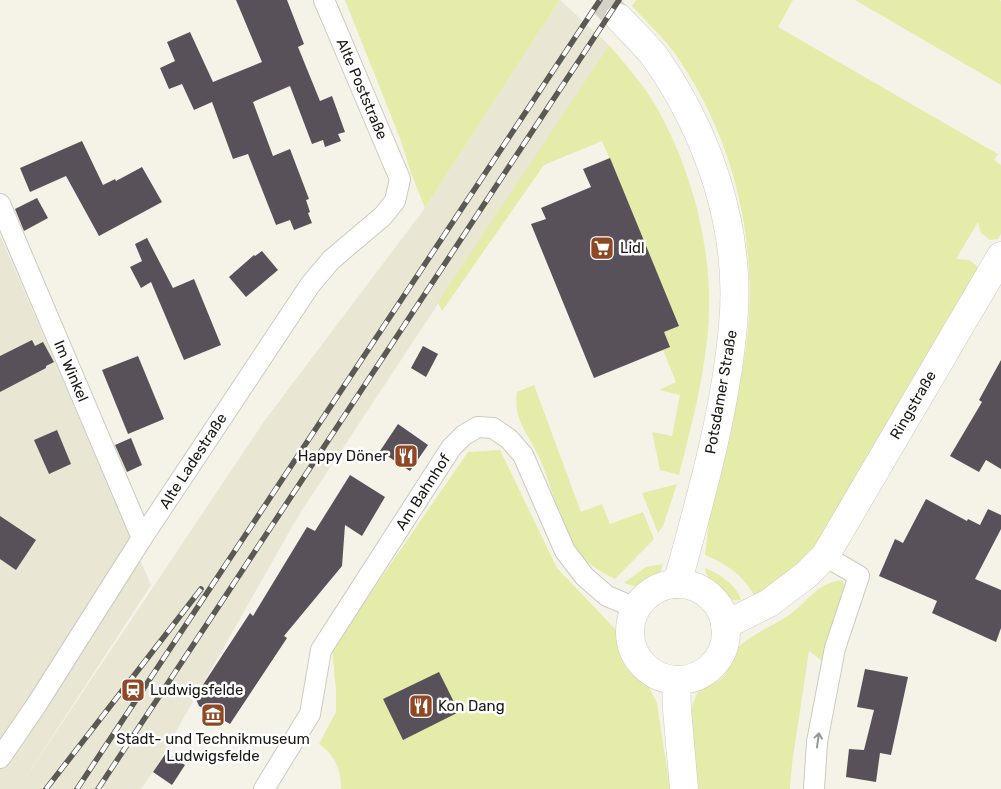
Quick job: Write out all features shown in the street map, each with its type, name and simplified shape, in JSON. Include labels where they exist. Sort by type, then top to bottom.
[{"type":"main road","name":"Potsdamer Straße","points":[[619,18],[654,57],[681,100],[703,143],[719,186],[730,241],[734,282],[734,323],[728,369],[717,426],[677,584]]},
{"type":"main road","name":"Ringstraße","points":[[725,625],[770,603],[825,556],[1001,256]]},
{"type":"main road","points":[[677,584],[694,586],[708,595],[720,609],[726,633],[722,650],[707,670],[692,677],[676,680],[667,679],[644,666],[634,651],[630,625],[636,608],[653,590],[677,584]]},
{"type":"main road","points":[[676,680],[684,789]]},
{"type":"street","name":"Alte Poststraße","points":[[324,0],[400,179]]},
{"type":"street","name":"Alte Ladestraße","points":[[0,758],[37,704],[142,538],[310,285],[331,260],[383,216],[395,201],[400,179]]},
{"type":"street","name":"Im Winkel","points":[[0,204],[142,538]]},
{"type":"street","name":"Am Bahnhof","points":[[264,789],[310,714],[321,650],[452,448],[464,435],[478,427],[493,428],[509,439],[523,455],[565,551],[585,576],[608,596],[636,608]]},
{"type":"street","points":[[814,789],[817,742],[835,648],[859,576],[825,556]]},
{"type":"shaded area","points":[[560,0],[609,45],[300,513],[153,772],[141,789],[0,789],[0,235],[151,585],[20,786],[265,420],[425,208]]},
{"type":"green space","points":[[345,0],[560,0],[425,208],[401,141]]},
{"type":"green space","points":[[636,0],[793,0],[778,27],[998,154],[994,160],[1001,165],[1001,234],[998,239],[990,240],[981,233],[978,222],[956,259],[969,260],[977,266],[979,273],[825,539],[768,592],[754,595],[733,570],[705,555],[713,497],[737,399],[748,333],[749,281],[742,211],[723,143],[709,111],[673,51],[632,6]]},
{"type":"green space","points":[[855,0],[1001,1],[1001,85]]},
{"type":"green space","points":[[609,45],[646,91],[671,135],[683,163],[692,192],[700,221],[705,251],[709,311],[707,341],[699,392],[679,475],[660,470],[652,432],[672,436],[680,395],[659,390],[676,382],[663,350],[664,332],[679,326],[602,141],[544,165],[442,311],[438,302]]},
{"type":"green space","points":[[534,385],[581,512],[602,504],[610,524],[643,512],[654,539],[615,579],[589,563],[577,550],[564,525],[540,459],[520,421],[517,392]]},
{"type":"green space","points":[[500,450],[557,568],[618,632],[626,668],[648,685],[657,703],[670,789],[341,789],[340,775],[336,763],[319,744],[336,712],[332,649],[468,452]]},
{"type":"green space","points":[[677,484],[663,526],[658,533],[642,493]]},
{"type":"green space","points":[[663,564],[660,574],[650,585],[637,587],[624,583],[646,567]]},
{"type":"green space","points":[[705,568],[721,576],[736,589],[741,600],[721,596],[709,581]]},
{"type":"green space","points":[[842,580],[846,588],[826,664],[809,651],[790,789],[697,789],[691,718],[692,707],[697,694],[722,678],[742,644],[796,610],[819,589]]},
{"type":"building","points":[[236,0],[287,0],[304,44],[298,47],[320,101],[332,96],[345,132],[338,134],[341,141],[325,147],[323,140],[312,144],[290,86],[253,102],[273,156],[290,149],[309,199],[306,200],[312,223],[294,230],[290,220],[276,225],[248,154],[233,159],[212,102],[194,110],[182,84],[169,89],[160,68],[175,61],[167,42],[190,32],[213,82],[262,62]]},
{"type":"building","points":[[82,141],[103,185],[115,179],[116,181],[142,167],[162,202],[99,236],[66,176],[30,192],[20,168]]},
{"type":"building","name":"Lidl","points":[[610,158],[679,326],[664,332],[670,347],[594,378],[531,224],[546,219],[541,208],[591,187],[583,169]]},
{"type":"building","points":[[37,198],[48,218],[24,231],[15,209]]},
{"type":"building","points":[[147,238],[173,288],[194,279],[221,345],[184,360],[151,282],[141,288],[130,267],[142,261],[135,244]]},
{"type":"building","points":[[262,251],[278,270],[246,297],[229,277],[254,255]]},
{"type":"building","points":[[32,340],[35,346],[43,342],[54,362],[0,392],[0,356]]},
{"type":"building","points":[[423,346],[438,354],[426,377],[411,368]]},
{"type":"building","points":[[138,356],[164,419],[128,434],[102,370]]},
{"type":"building","points":[[1001,360],[1001,469],[986,460],[979,472],[950,456],[982,402],[979,400]]},
{"type":"building","points":[[398,424],[428,445],[410,471],[380,451]]},
{"type":"building","points":[[57,430],[71,464],[49,474],[34,440]]},
{"type":"building","points":[[131,438],[142,465],[127,472],[115,445]]},
{"type":"building","points":[[350,475],[385,497],[362,536],[345,525],[342,566],[284,636],[287,638],[230,724],[199,706],[195,697],[250,613],[253,616],[307,527],[315,531]]},
{"type":"building","points":[[926,499],[967,521],[968,519],[980,525],[988,509],[1001,515],[1001,529],[975,579],[1001,590],[1001,628],[996,642],[932,613],[937,601],[879,576],[895,539],[903,543]]},
{"type":"building","points":[[0,516],[36,540],[16,570],[0,559]]},
{"type":"building","points":[[865,669],[908,677],[891,755],[880,753],[876,782],[846,777],[849,749],[864,750],[874,710],[857,707]]},
{"type":"building","name":"Kon Dang","points":[[439,672],[459,712],[403,740],[383,699]]},
{"type":"building","points":[[166,753],[185,765],[172,785],[153,772]]},
{"type":"tunnel","points":[[601,0],[619,18]]},
{"type":"railway","points":[[77,789],[600,0]]},
{"type":"railway","points":[[98,789],[619,0]]},
{"type":"railway","points":[[46,789],[201,589]]},
{"type":"place","name":"Lidl","points":[[602,248]]},
{"type":"place","name":"Happy Döner","points":[[406,456]]},
{"type":"place","name":"Ludwigsfelde","points":[[133,690]]},
{"type":"place","name":"Kon Dang","points":[[421,706]]},
{"type":"place","name":"Stadt- und Technikmuseum Ludwigsfelde","points":[[213,715]]}]
